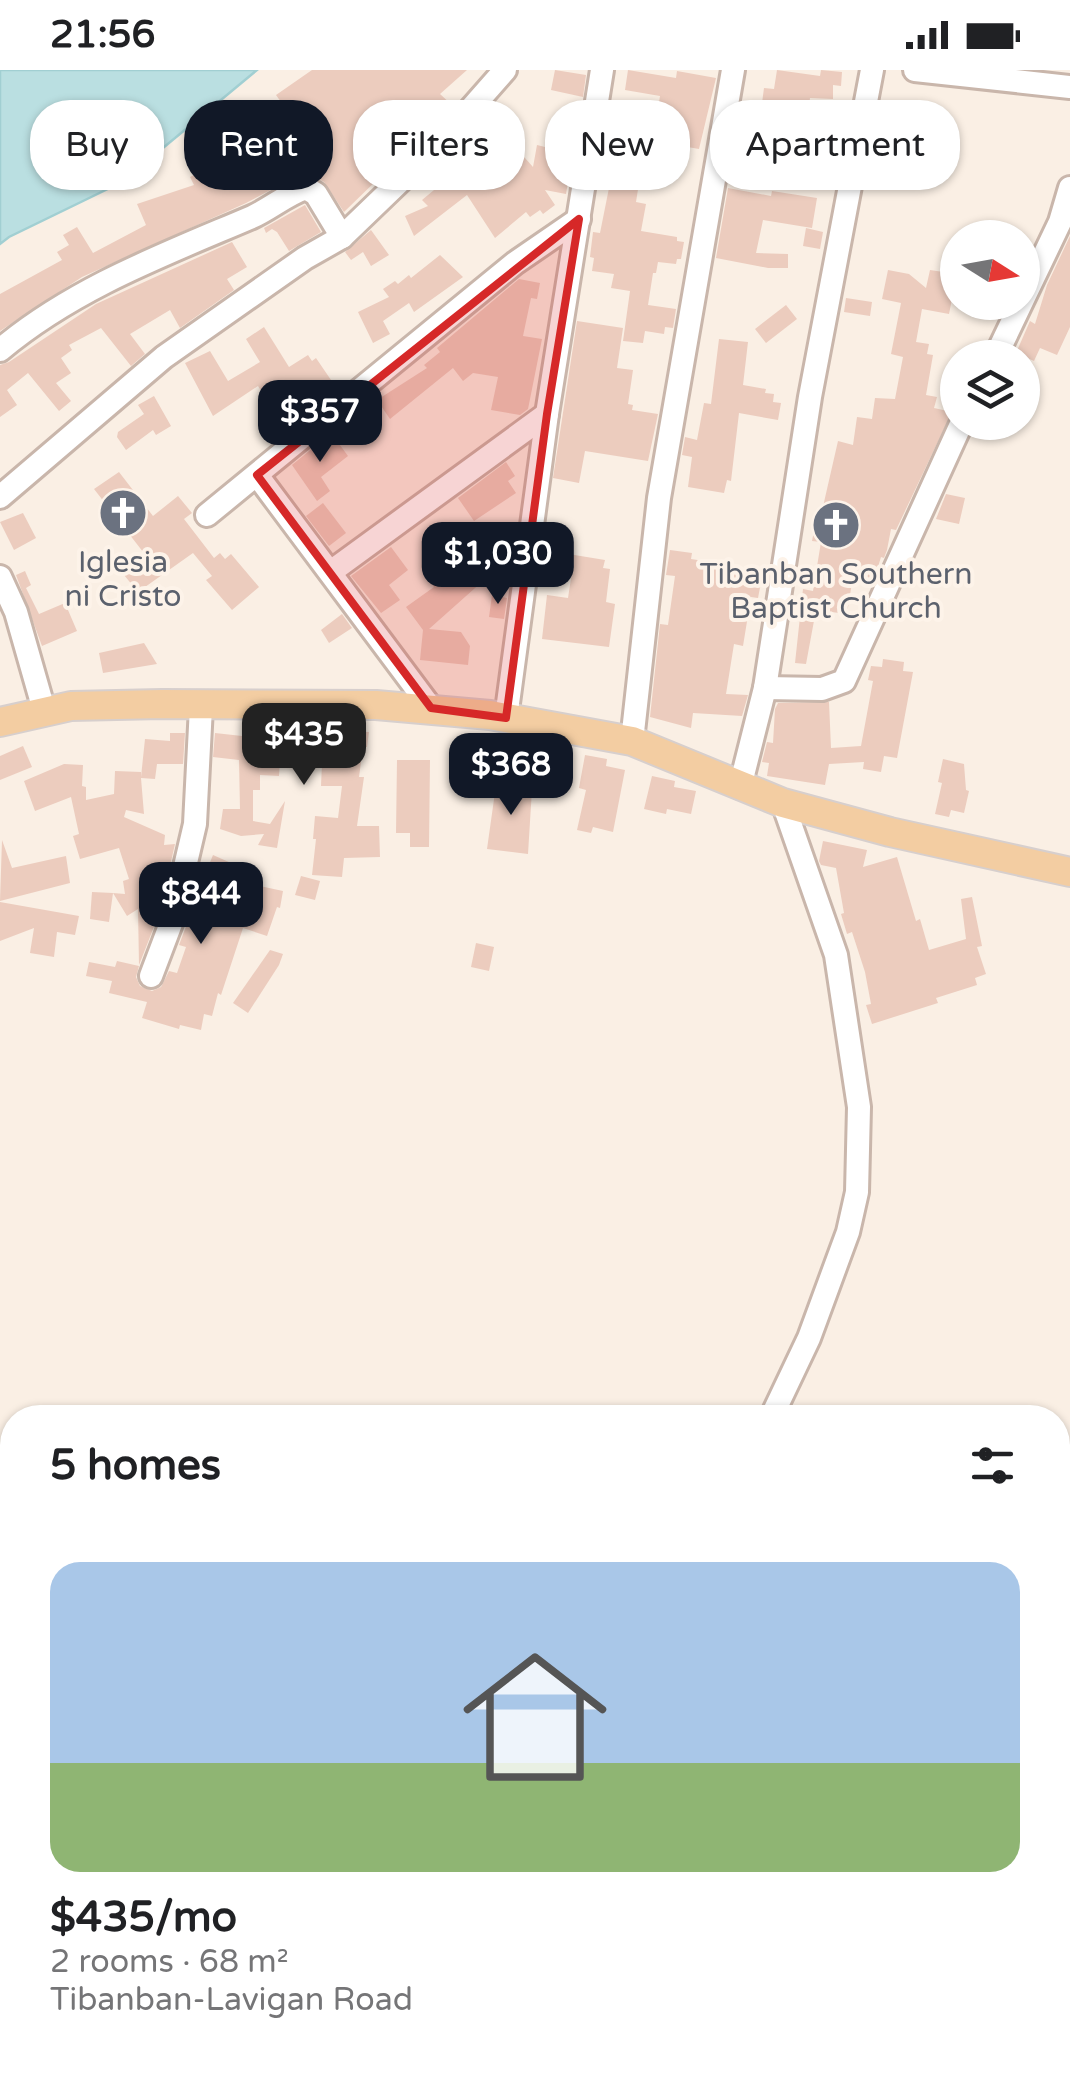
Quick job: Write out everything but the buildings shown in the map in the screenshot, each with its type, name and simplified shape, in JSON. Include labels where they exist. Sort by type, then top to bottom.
[{"type":"main road","points":[[0,722],[44,710],[126,705],[376,705],[506,718],[632,741],[783,802],[890,832],[1070,872]]},
{"type":"street","points":[[0,497],[164,357],[305,258],[342,237],[446,136],[505,70]]},
{"type":"street","points":[[506,718],[547,414],[602,70]]},
{"type":"street","points":[[632,741],[659,498],[733,70]]},
{"type":"street","points":[[740,787],[765,688],[810,397],[872,70]]},
{"type":"street","points":[[915,70],[1070,88]]},
{"type":"street","points":[[0,350],[74,298],[119,273],[272,209],[306,188],[316,194],[342,237]]},
{"type":"street","points":[[1004,340],[1060,222],[1070,188]]},
{"type":"street","points":[[208,515],[515,263],[578,219]]},
{"type":"street","points":[[332,571],[547,414]]},
{"type":"street","points":[[765,688],[822,689],[844,682],[954,440]]},
{"type":"street","points":[[257,476],[431,708]]},
{"type":"street","points":[[0,578],[16,612],[44,710]]},
{"type":"street","points":[[151,976],[172,918],[195,824],[201,706]]},
{"type":"street","points":[[776,1405],[808,1338],[848,1232],[857,1192],[859,1108],[836,954],[783,802]]},
{"type":"highlighted area","points":[[579,219],[547,414],[506,718],[431,708],[257,475]]},
{"type":"water","points":[[0,70],[257,70],[221,100],[184,100],[184,131],[164,147],[164,100],[30,100],[30,190],[106,190],[0,244]]},
{"type":"place","name":"Iglesia ni Cristo","points":[[123,513]]},
{"type":"place","name":"Tibanban Southern Baptist Church","points":[[836,525]]}]
